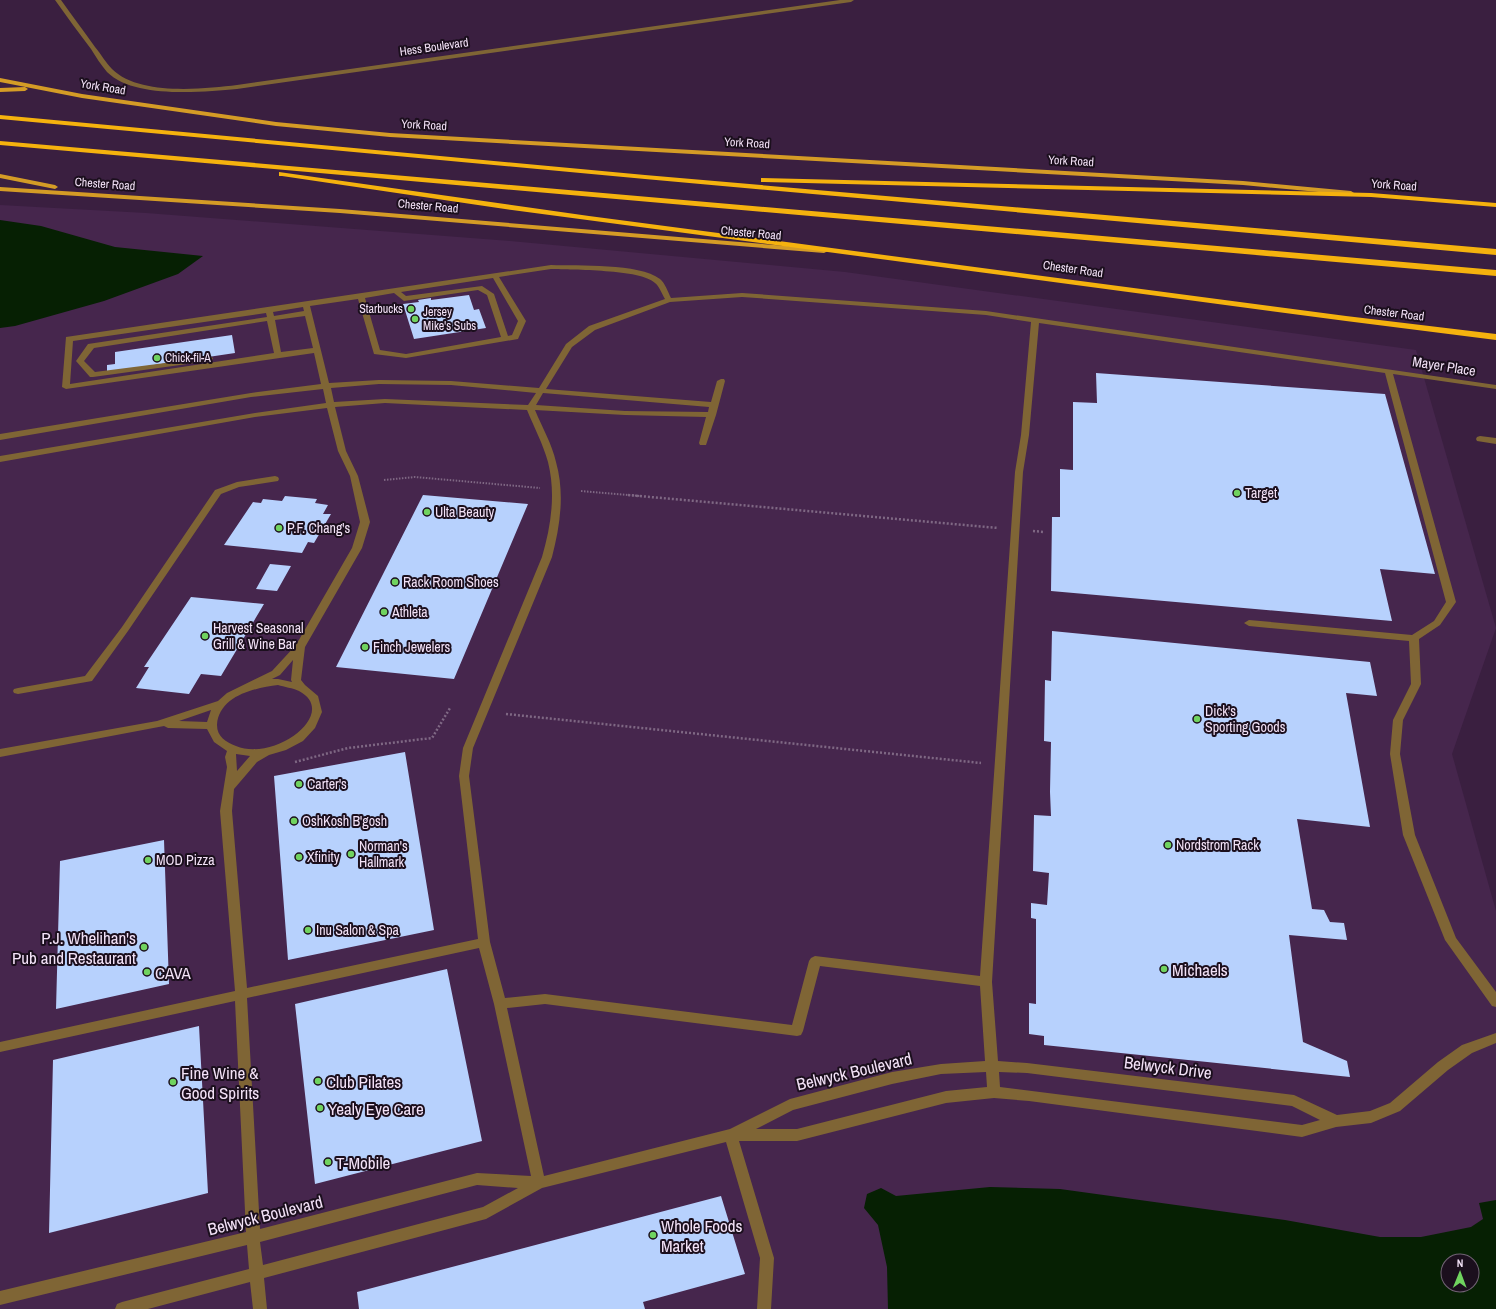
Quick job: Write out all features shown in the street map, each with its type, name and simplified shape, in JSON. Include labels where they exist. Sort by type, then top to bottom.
[{"type":"highway","points":[[0,117],[645,177],[1496,252]]},
{"type":"highway","points":[[0,143],[1496,273]]},
{"type":"highway","points":[[182,158],[338,183],[568,216],[881,256]]},
{"type":"highway","points":[[645,177],[1371,195]]},
{"type":"highway","name":"York Road","points":[[1371,195],[1496,205]]},
{"type":"highway","name":"Chester Road","points":[[881,256],[1376,323],[1496,337]]},
{"type":"main road","name":"York Road","points":[[0,80],[112,100],[276,124],[390,135],[1227,182],[1371,195]]},
{"type":"main road","points":[[0,90],[52,90]]},
{"type":"main road","points":[[0,176],[131,198]]},
{"type":"main road","name":"Chester Road","points":[[0,190],[340,211],[881,256]]},
{"type":"street","name":"Hess Boulevard","points":[[58,0],[110,71],[116,76],[125,81],[144,86],[186,90],[236,86],[851,0]]},
{"type":"street","points":[[245,360],[208,359],[93,375],[80,361],[91,346],[271,319],[361,297],[551,267],[606,269],[639,273],[658,281],[669,300]]},
{"type":"street","points":[[361,297],[377,352],[406,356],[515,337],[522,321],[496,276]]},
{"type":"street","points":[[396,291],[404,299],[479,288],[490,294],[505,339]]},
{"type":"street","name":"Mayer Place","points":[[530,408],[569,346],[592,328],[669,300],[742,294],[986,313],[1035,319],[1496,387]]},
{"type":"street","points":[[307,309],[269,310],[69,339],[66,387],[317,350]]},
{"type":"street","points":[[270,751],[244,752],[233,750],[222,744],[214,736],[212,726],[214,715],[222,703],[235,693],[276,673],[300,647],[357,548],[365,522],[354,476],[342,450],[307,309]]},
{"type":"street","points":[[269,310],[278,355]]},
{"type":"street","points":[[1035,319],[1025,435],[1019,472],[986,982],[994,1092],[1029,1095],[1302,1130],[1336,1122],[1371,1117],[1395,1107],[1443,1066],[1467,1049],[1496,1038]]},
{"type":"street","points":[[1249,623],[1414,638],[1437,623],[1451,602],[1388,371]]},
{"type":"street","points":[[703,444],[721,381]]},
{"type":"street","points":[[0,437],[251,395],[326,386],[379,382],[436,383],[714,405]]},
{"type":"street","points":[[0,459],[255,415],[331,405],[385,401],[458,403],[625,413],[712,415]]},
{"type":"street","points":[[530,408],[552,462],[557,492],[557,516],[554,534],[547,557],[468,748],[464,776],[484,942],[500,1004],[539,1183]]},
{"type":"street","points":[[1480,439],[1496,441]]},
{"type":"street","points":[[18,692],[88,679],[125,629],[218,492],[237,485],[275,479]]},
{"type":"street","points":[[1414,638],[1416,684],[1398,720],[1396,754],[1409,835],[1451,940],[1496,1002]]},
{"type":"street","points":[[300,647],[296,680],[301,688]]},
{"type":"street","points":[[229,789],[253,760],[270,751],[287,746],[301,737],[312,727],[317,716],[317,705],[312,695],[301,688],[291,684],[278,682],[251,686]]},
{"type":"street","points":[[0,753],[158,724],[222,703]]},
{"type":"street","points":[[158,724],[212,726]]},
{"type":"street","points":[[233,750],[230,757],[232,768],[226,811],[241,995],[253,1237],[260,1309]]},
{"type":"street","points":[[0,1047],[484,942]]},
{"type":"street","points":[[500,1004],[545,999],[797,1030],[815,960],[986,982]]},
{"type":"street","name":"Belwyck Drive","points":[[992,1066],[1027,1068],[1294,1101],[1336,1122]]},
{"type":"street","name":"Belwyck Boulevard","points":[[122,1309],[486,1213],[539,1183],[731,1135],[790,1105],[892,1078],[941,1070],[992,1066]]},
{"type":"street","name":"Belwyck Boulevard","points":[[731,1135],[797,1135],[946,1097],[994,1092]]},
{"type":"street","points":[[731,1135],[767,1258],[764,1309]]},
{"type":"street","name":"Belwyck Boulevard","points":[[0,1298],[253,1237],[477,1179],[539,1183]]},
{"type":"path","points":[[384,480],[415,477],[542,488]]},
{"type":"path","points":[[581,491],[1044,532]]},
{"type":"path","points":[[290,763],[348,748],[432,738],[450,708]]},
{"type":"path","points":[[506,714],[1000,765]]},
{"type":"shaded area","points":[[0,205],[146,213],[510,241],[845,272],[1416,350],[1496,628],[1452,754],[1496,911],[1496,1309],[0,1309]]},
{"type":"shaded area","points":[[0,220],[41,226],[115,247],[203,256],[178,274],[104,301],[15,326],[0,328]]},
{"type":"shaded area","points":[[990,1187],[1060,1189],[1285,1220],[1380,1237],[1421,1237],[1471,1227],[1483,1219],[1479,1203],[1496,1200],[1496,1309],[888,1309],[887,1267],[878,1225],[864,1208],[867,1194],[881,1188],[896,1196]]},
{"type":"building","points":[[469,295],[474,310],[479,309],[486,328],[414,339],[403,304],[419,302],[418,300],[431,298],[431,300]]},
{"type":"building","name":"Chick-fil-A","points":[[232,335],[235,353],[107,372],[107,365],[115,364],[115,352]]},
{"type":"building","name":"Target","points":[[1096,373],[1385,394],[1435,574],[1380,569],[1392,621],[1051,591],[1052,517],[1060,517],[1060,469],[1073,470],[1073,402],[1097,403]]},
{"type":"building","points":[[423,495],[528,504],[454,679],[336,667]]},
{"type":"building","name":"P.F. Chang's","points":[[285,496],[317,499],[315,503],[328,505],[323,514],[331,514],[314,543],[308,542],[302,553],[224,545],[253,502],[261,503],[263,499],[282,501]]},
{"type":"building","points":[[270,564],[291,566],[277,591],[256,589]]},
{"type":"building","name":"Harvest Seasonal Grill & Wine Bar","points":[[191,597],[264,604],[221,676],[201,674],[189,694],[136,688],[149,667],[144,667]]},
{"type":"building","points":[[1052,631],[1370,662],[1377,696],[1346,693],[1370,827],[1297,819],[1312,909],[1324,910],[1330,922],[1344,923],[1347,940],[1289,935],[1303,1042],[1347,1061],[1350,1077],[1044,1045],[1044,1036],[1029,1034],[1029,1003],[1036,1004],[1036,919],[1031,918],[1031,903],[1047,905],[1049,873],[1033,871],[1034,815],[1051,816],[1051,742],[1044,741],[1045,680],[1051,681]]},
{"type":"building","points":[[405,752],[434,930],[288,960],[274,776]]},
{"type":"building","points":[[164,840],[169,984],[56,1009],[60,861]]},
{"type":"building","points":[[447,969],[482,1141],[315,1184],[295,1004]]},
{"type":"building","points":[[199,1026],[208,1193],[49,1233],[53,1060]]},
{"type":"building","name":"Whole Foods Market","points":[[721,1196],[745,1274],[643,1302],[645,1309],[359,1309],[357,1292]]},
{"type":"place","name":"Starbucks","points":[[411,309]]},
{"type":"place","name":"Jersey Mike's Subs","points":[[415,319]]},
{"type":"place","name":"Chick-fil-A","points":[[157,358]]},
{"type":"place","name":"Target","points":[[1237,493]]},
{"type":"place","name":"Ulta Beauty","points":[[427,512]]},
{"type":"place","name":"P.F. Chang's","points":[[279,528]]},
{"type":"place","name":"Rack Room Shoes","points":[[395,582]]},
{"type":"place","name":"Athleta","points":[[384,612]]},
{"type":"place","name":"Harvest Seasonal Grill & Wine Bar","points":[[205,636]]},
{"type":"place","name":"Finch Jewelers","points":[[365,647]]},
{"type":"place","name":"Dick's Sporting Goods","points":[[1197,719]]},
{"type":"place","name":"Carter's","points":[[299,784]]},
{"type":"place","name":"OshKosh B'gosh","points":[[294,821]]},
{"type":"place","name":"Nordstrom Rack","points":[[1168,845]]},
{"type":"place","name":"Norman's Hallmark","points":[[351,854]]},
{"type":"place","name":"Xfinity","points":[[299,857]]},
{"type":"place","name":"MOD Pizza","points":[[148,860]]},
{"type":"place","name":"Inu Salon & Spa","points":[[308,930]]},
{"type":"place","name":"P.J. Whelihan's Pub and Restaurant","points":[[144,947]]},
{"type":"place","name":"Michaels","points":[[1164,969]]},
{"type":"place","name":"CAVA","points":[[147,972]]},
{"type":"place","name":"Club Pilates","points":[[318,1081]]},
{"type":"place","name":"Fine Wine & Good Spirits","points":[[173,1082]]},
{"type":"place","name":"Yealy Eye Care","points":[[320,1108]]},
{"type":"place","name":"T-Mobile","points":[[328,1162]]},
{"type":"place","name":"Whole Foods Market","points":[[653,1235]]}]
